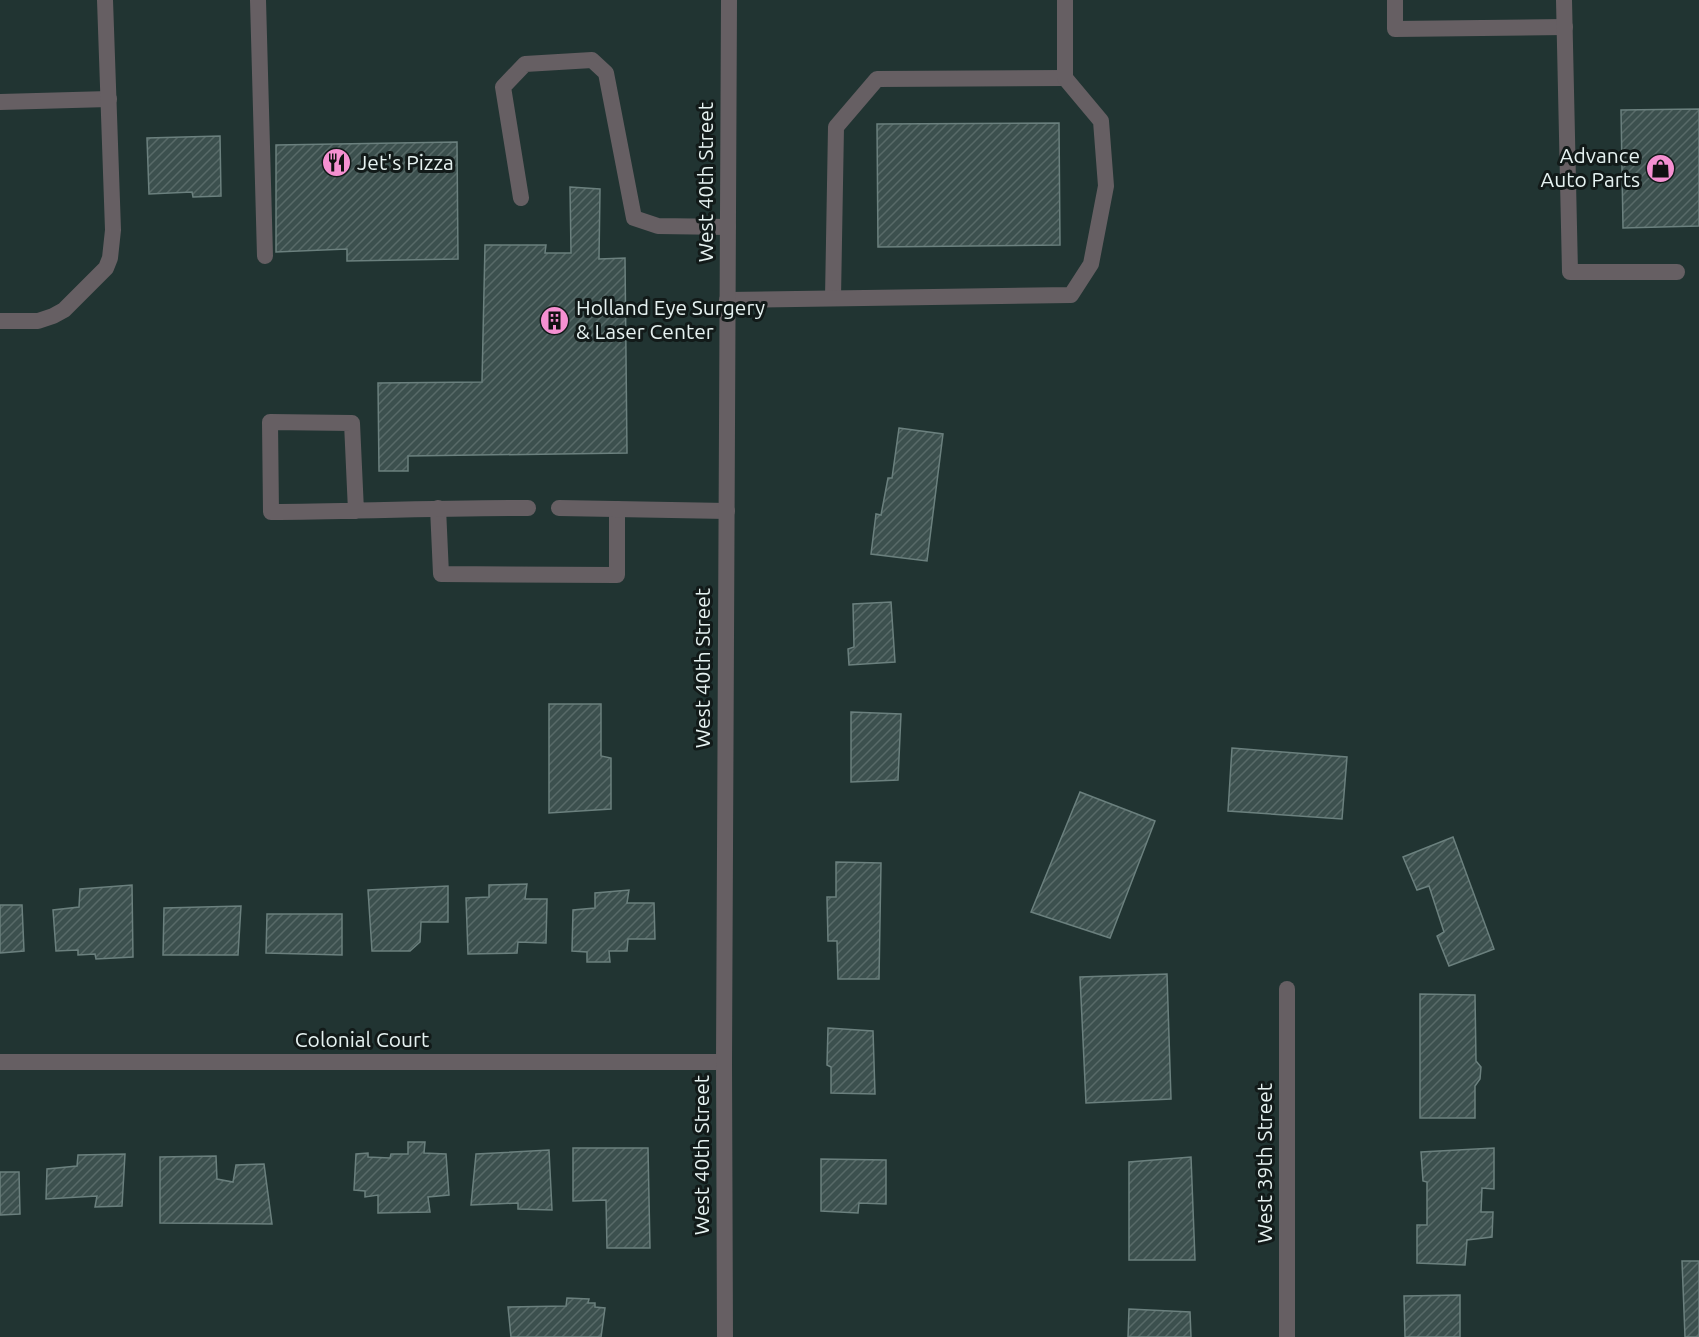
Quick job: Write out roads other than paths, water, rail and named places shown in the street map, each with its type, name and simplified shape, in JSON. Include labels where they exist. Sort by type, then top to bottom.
[{"type":"street","points":[[0,321],[38,321],[64,310],[106,268],[110,258],[113,246],[105,0]]},
{"type":"street","points":[[258,0],[265,256]]},
{"type":"street","name":"West 40th Street","points":[[725,1337],[724,1062],[729,0]]},
{"type":"street","points":[[727,300],[1071,295],[1091,264],[1106,186],[1101,121],[1065,78],[1065,0]]},
{"type":"street","points":[[1395,0],[1395,29],[1565,27]]},
{"type":"street","points":[[1564,0],[1570,272],[1677,272]]},
{"type":"street","points":[[521,198],[504,87],[525,64],[592,60],[606,73],[634,218],[658,226],[728,227]]},
{"type":"street","points":[[832,298],[836,127],[876,79],[1065,78]]},
{"type":"street","points":[[0,102],[109,99]]},
{"type":"street","points":[[356,511],[352,423],[270,422],[271,512],[356,511],[438,508],[528,508]]},
{"type":"street","points":[[438,508],[441,574],[617,575],[616,509]]},
{"type":"street","points":[[559,508],[727,511]]},
{"type":"street","name":"West 39th Street","points":[[1287,989],[1287,1337]]},
{"type":"street","name":"Colonial Court","points":[[0,1062],[724,1062]]},
{"type":"place","name":"Jet's Pizza","points":[[336,163]]},
{"type":"place","name":"Advance Auto Parts","points":[[1661,168]]},
{"type":"place","name":"Holland Eye Surgery & Laser Center","points":[[555,320]]}]
